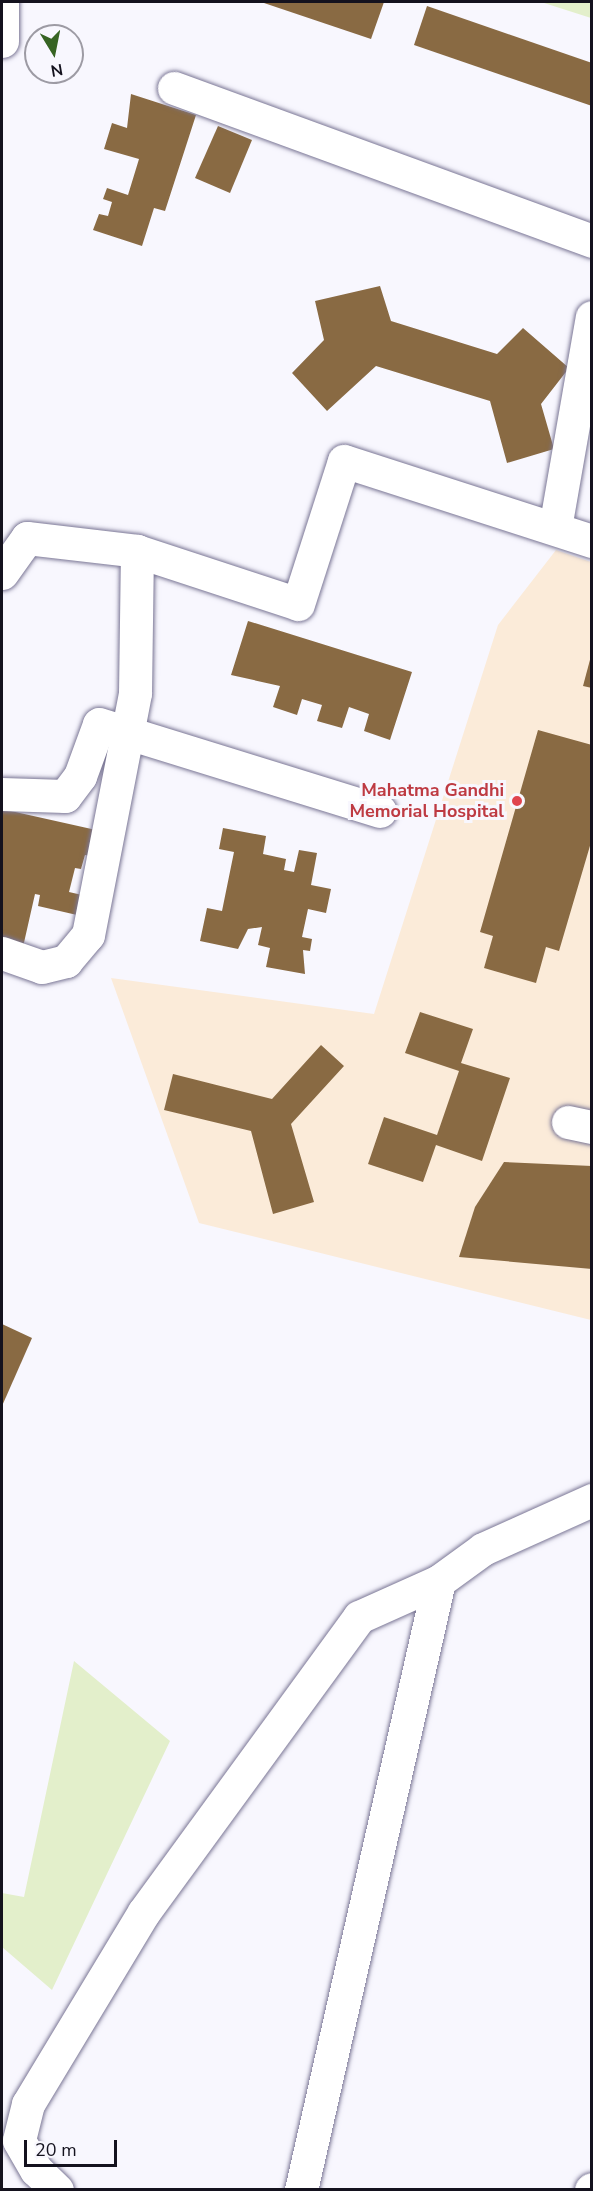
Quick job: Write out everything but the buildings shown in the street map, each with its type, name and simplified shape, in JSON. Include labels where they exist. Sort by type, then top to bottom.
[{"type":"street","points":[[2,2],[2,41]]},
{"type":"street","points":[[174,88],[591,241]]},
{"type":"street","points":[[555,528],[591,317]]},
{"type":"street","points":[[2,573],[27,538],[137,550],[298,604],[344,461],[591,541]]},
{"type":"street","points":[[2,953],[50,965],[66,961],[88,935],[135,693],[137,550]]},
{"type":"street","points":[[2,794],[65,795],[80,776],[99,724],[380,811]]},
{"type":"street","points":[[57,2190],[36,2170],[19,2140],[28,2104],[144,1912],[359,1617],[439,1581],[483,1549],[591,1500]]},
{"type":"street","points":[[301,2190],[439,1581]]},
{"type":"shaded area","name":"Mahatma Gandhi Memorial Hospital","points":[[556,550],[591,562],[591,1320],[199,1223],[111,978],[374,1014],[498,625]]},
{"type":"green space","points":[[541,2],[591,2],[591,18]]},
{"type":"green space","points":[[74,1661],[170,1741],[52,1990],[2,1947],[2,1893],[24,1897]]},
{"type":"place","name":"Mahatma Gandhi Memorial Hospital","points":[[517,801]]}]
